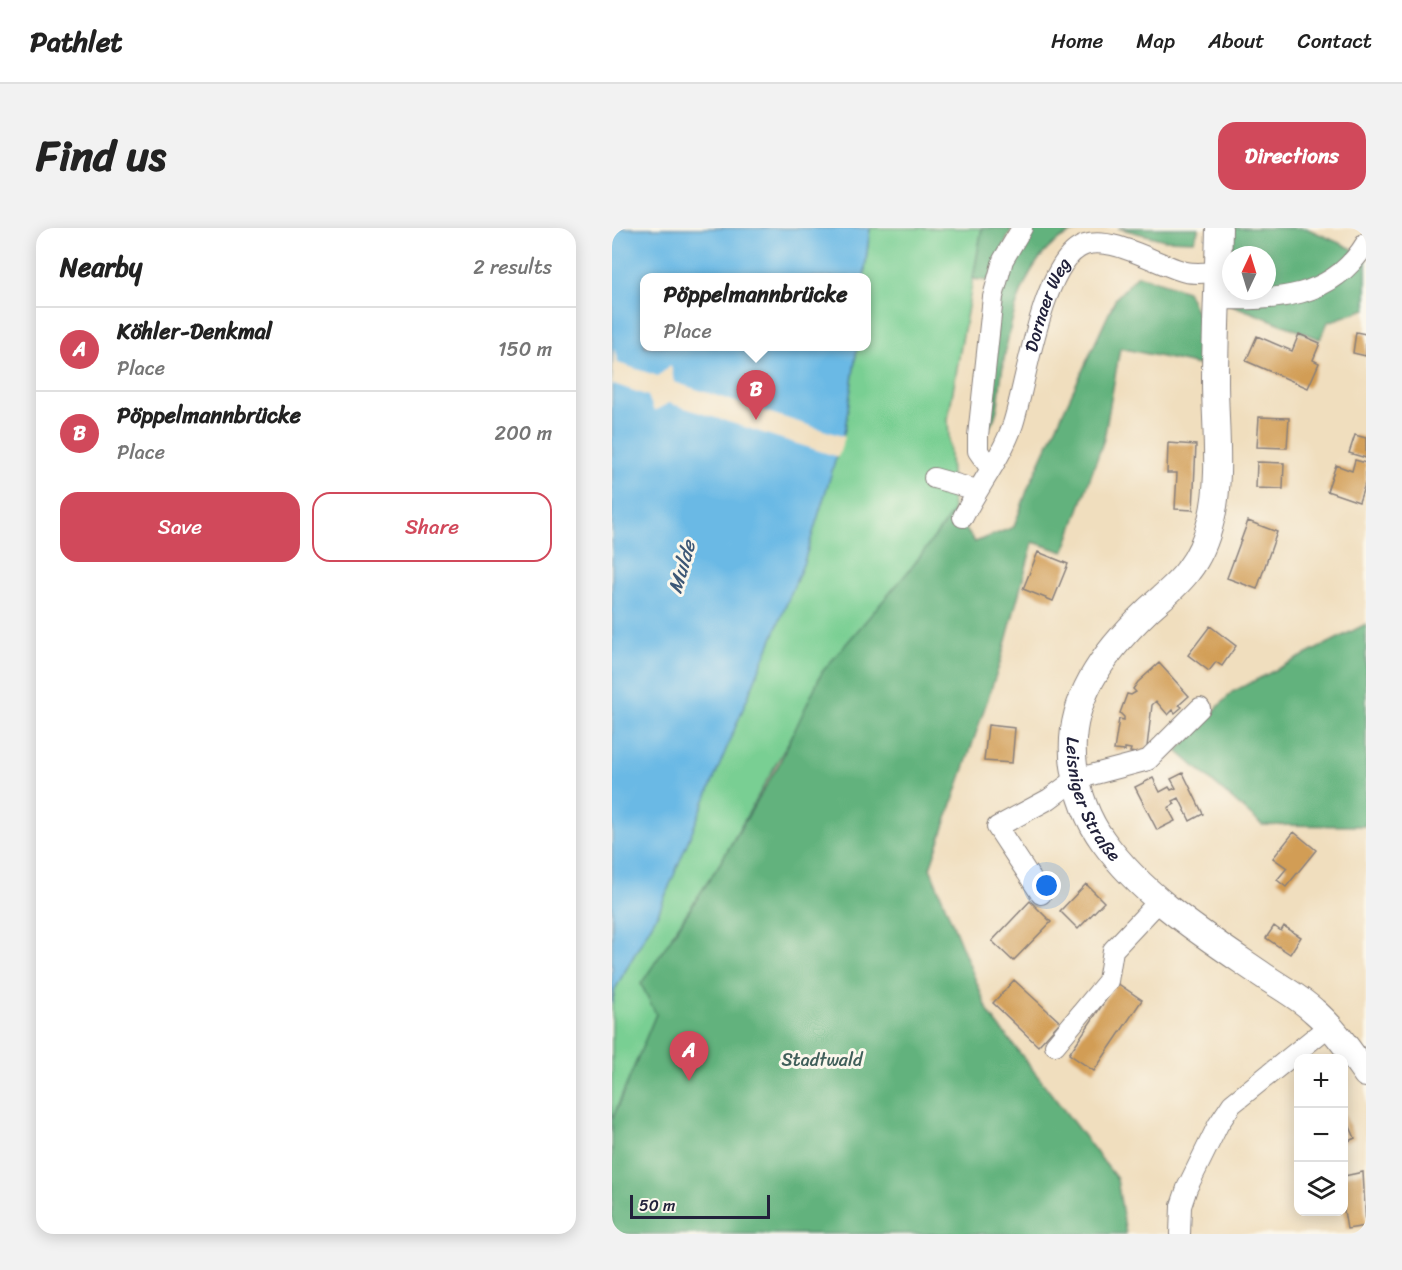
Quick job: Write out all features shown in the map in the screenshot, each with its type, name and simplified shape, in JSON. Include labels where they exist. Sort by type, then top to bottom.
[{"type":"main road","name":"Leisniger Straße","points":[[1219,228],[1216,299],[1216,484],[1212,518],[1206,538],[1187,573],[1112,647],[1087,686],[1077,714],[1072,741],[1076,779],[1085,809],[1102,841],[1134,878],[1194,927],[1313,1010],[1329,1026],[1366,1074]]},
{"type":"street","points":[[990,468],[978,451],[978,436],[993,297],[1003,260],[1022,228]]},
{"type":"street","points":[[1216,299],[1294,296],[1338,275],[1366,243]]},
{"type":"street","name":"Dornaer Weg","points":[[963,517],[1012,425],[1032,347],[1057,274],[1084,245],[1105,245],[1137,253],[1186,272],[1218,273]]},
{"type":"street","points":[[934,478],[976,490]]},
{"type":"street","points":[[1041,894],[997,827],[1049,799],[1076,779],[1148,760],[1200,708]]},
{"type":"street","points":[[1055,1045],[1108,981],[1113,950],[1161,900]]},
{"type":"street","points":[[1180,1234],[1181,1206],[1187,1188],[1218,1125],[1232,1104],[1329,1026]]},
{"type":"green space","points":[[870,228],[982,228],[948,419],[953,512],[801,720],[719,865],[672,935],[656,1014],[612,1120],[612,1004],[615,989],[659,911],[824,489],[845,429],[856,351],[871,351],[871,273],[864,273]]},
{"type":"green space","points":[[982,228],[1012,228],[988,281],[973,279]]},
{"type":"green space","points":[[1032,228],[1086,228],[1064,236],[1047,250],[1033,268],[1022,289],[1004,358],[996,414],[986,431],[999,297],[1013,259]]},
{"type":"green space","points":[[1118,228],[1199,228],[1194,241],[1165,240]]},
{"type":"green space","points":[[1232,228],[1306,228],[1366,255],[1366,309],[1328,322],[1320,339],[1232,305],[1244,300],[1276,300],[1276,246],[1232,246]]},
{"type":"green space","name":"Stadtwald","points":[[1138,275],[1187,291],[1200,319],[1199,365],[1120,348],[1104,439],[1064,552],[1033,542],[1000,663],[930,868],[989,1013],[1117,1179],[1126,1234],[612,1234],[612,1120],[656,1014],[641,984],[719,865],[779,764],[822,672],[912,567],[953,512],[975,542],[1014,527],[1028,488],[1116,298]]},
{"type":"green space","points":[[1366,624],[1366,826],[1262,825],[1177,751],[1232,692]]},
{"type":"water","name":"Mulde","points":[[612,228],[870,228],[864,273],[640,273],[640,351],[856,351],[845,429],[804,562],[659,911],[615,989],[612,1004]]},
{"type":"pier","points":[[614,348],[618,363],[658,376],[671,365],[674,382],[845,437],[838,457],[669,403],[654,411],[648,396],[612,385]]},
{"type":"building","points":[[1356,332],[1366,334],[1366,356],[1353,353]]},
{"type":"building","points":[[1299,334],[1320,343],[1313,360],[1319,363],[1308,388],[1246,361],[1257,336],[1292,351]]},
{"type":"building","points":[[1259,417],[1289,418],[1287,448],[1257,447]]},
{"type":"building","points":[[1355,435],[1366,438],[1366,458],[1349,453]]},
{"type":"building","points":[[1168,443],[1196,445],[1193,510],[1175,509],[1177,473],[1167,473]]},
{"type":"building","points":[[1355,460],[1366,463],[1366,481],[1359,502],[1327,491],[1336,465],[1352,471]]},
{"type":"building","points":[[1257,462],[1284,463],[1283,489],[1256,488]]},
{"type":"building","points":[[1248,521],[1277,532],[1257,589],[1227,578]]},
{"type":"building","points":[[1038,552],[1068,564],[1053,601],[1023,589]]},
{"type":"building","points":[[1210,626],[1236,646],[1222,666],[1216,662],[1209,671],[1188,655]]},
{"type":"building","points":[[1159,663],[1189,696],[1179,705],[1182,707],[1175,713],[1173,710],[1168,715],[1156,701],[1152,705],[1146,755],[1130,752],[1131,749],[1125,748],[1125,751],[1114,750],[1119,719],[1124,720],[1120,713],[1127,694],[1131,695],[1136,692],[1133,689],[1138,682]]},
{"type":"building","points":[[988,725],[1015,728],[1012,763],[984,761]]},
{"type":"building","points":[[1183,773],[1203,814],[1190,821],[1179,798],[1173,801],[1175,804],[1168,808],[1175,821],[1157,830],[1135,787],[1153,778],[1160,792],[1169,787],[1171,790],[1176,788],[1171,779]]},
{"type":"building","points":[[1294,832],[1316,850],[1286,887],[1277,880],[1287,868],[1273,858]]},
{"type":"building","points":[[1086,884],[1104,902],[1078,929],[1060,911]]},
{"type":"building","points":[[1030,901],[1051,922],[1013,961],[992,941]]},
{"type":"building","points":[[1274,926],[1281,931],[1284,926],[1301,937],[1290,954],[1266,938]]},
{"type":"building","points":[[1014,980],[1060,1022],[1038,1046],[993,1003]]},
{"type":"building","points":[[1117,983],[1142,1000],[1094,1071],[1069,1054]]},
{"type":"building","points":[[1348,1122],[1355,1138],[1348,1141]]},
{"type":"building","points":[[1363,1172],[1366,1226],[1347,1229],[1345,1216],[1348,1216],[1348,1175]]},
{"type":"place","name":"Pöppelmannbrücke","points":[[756,420]]},
{"type":"place","name":"Köhler-Denkmal","points":[[689,1081]]}]
